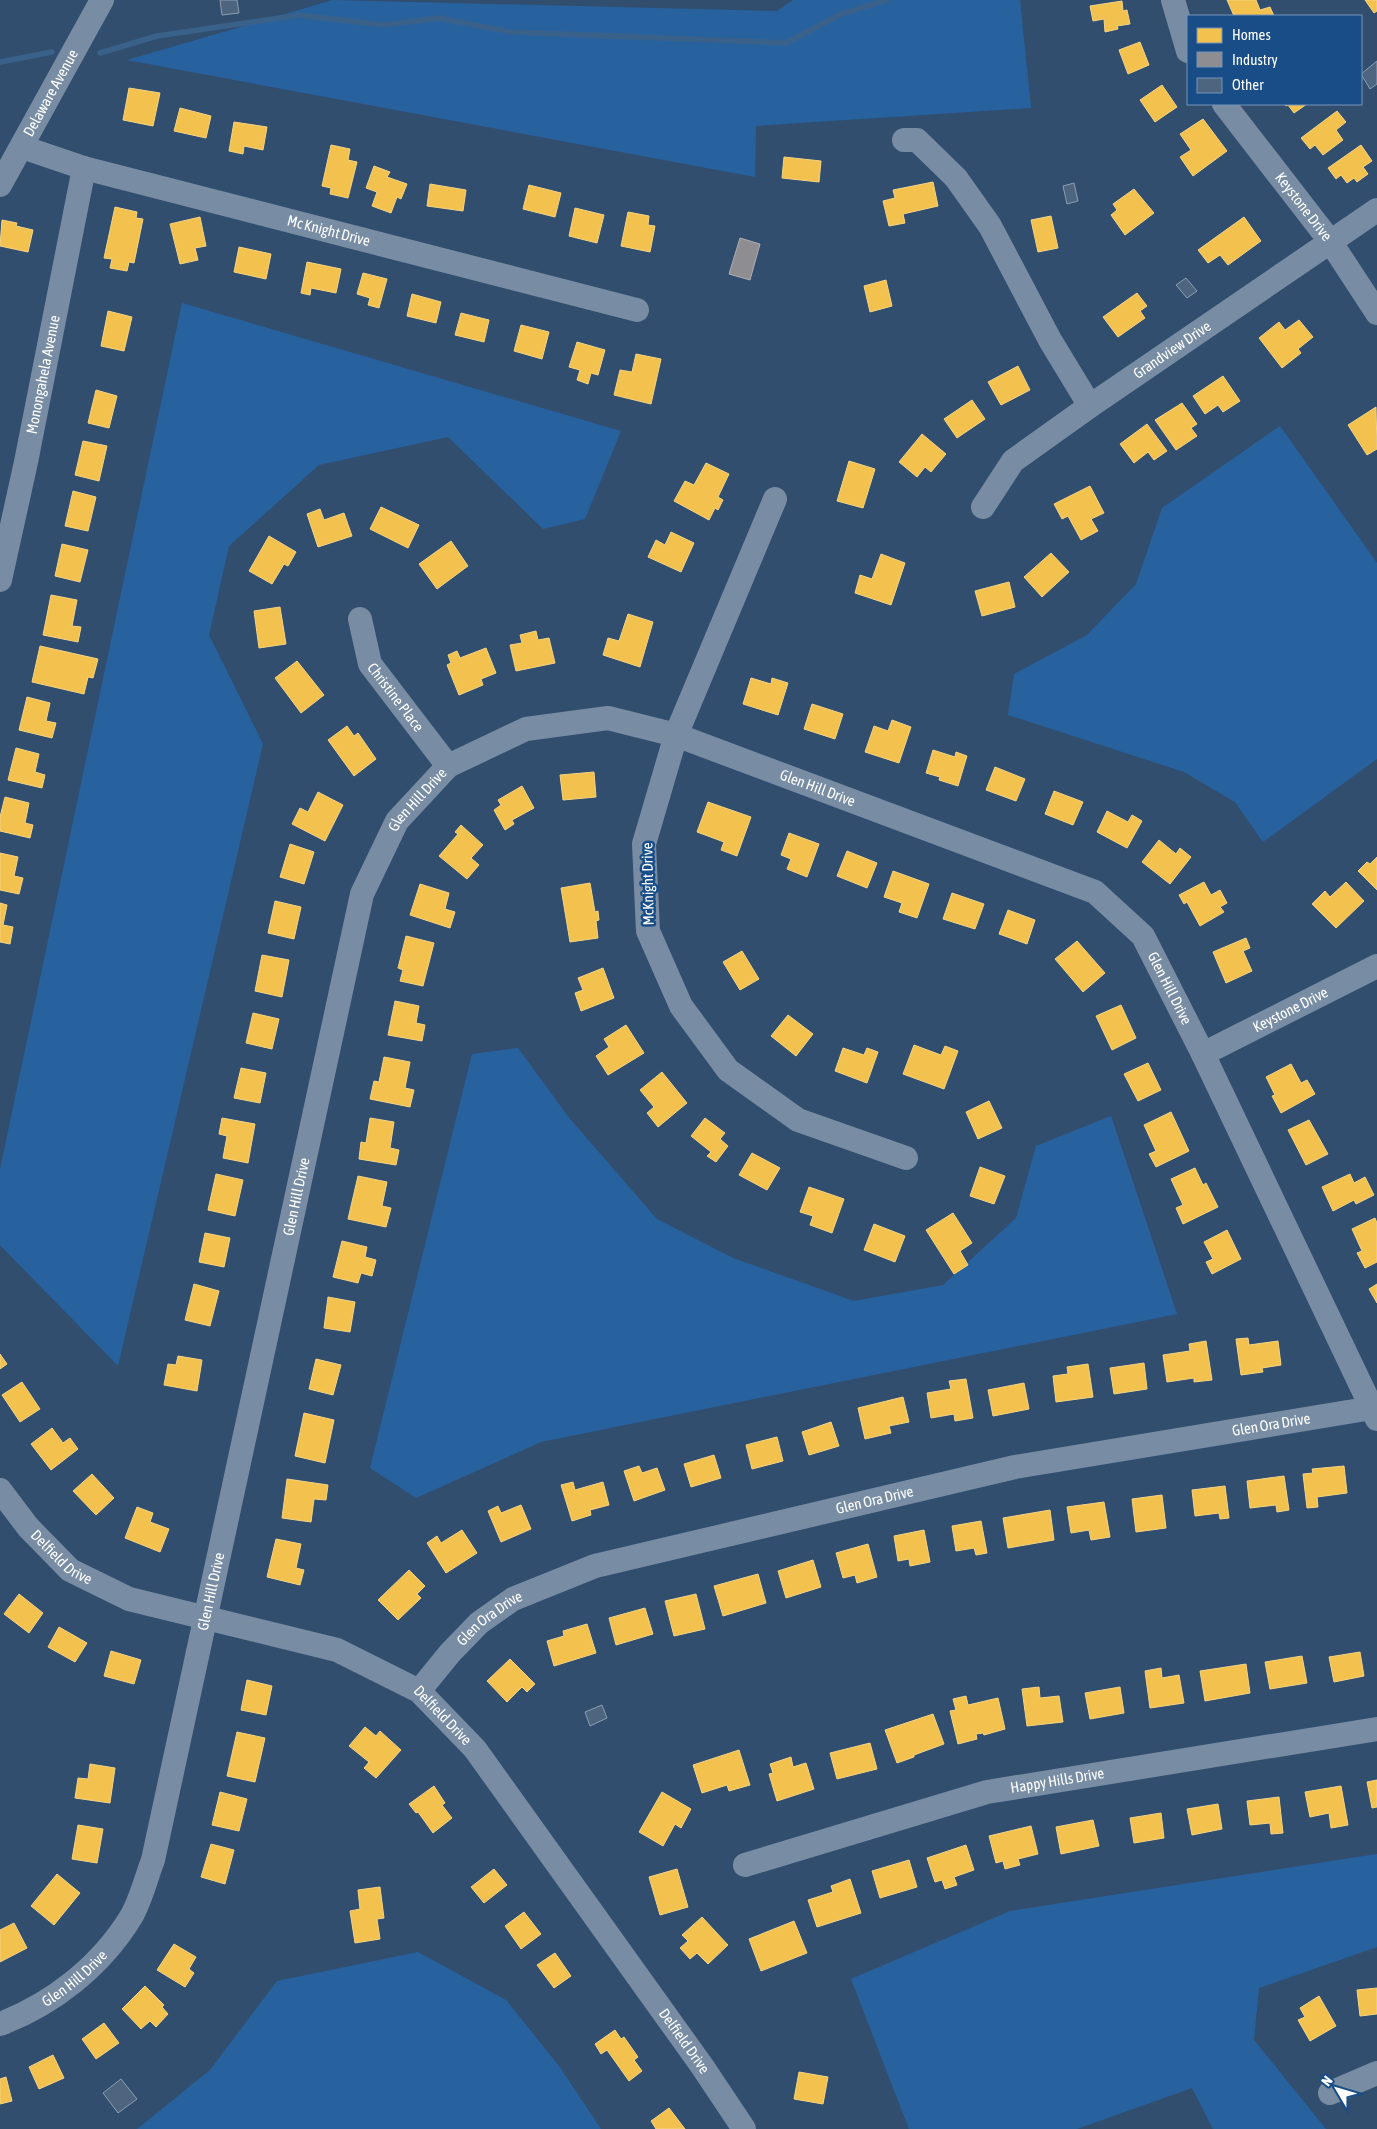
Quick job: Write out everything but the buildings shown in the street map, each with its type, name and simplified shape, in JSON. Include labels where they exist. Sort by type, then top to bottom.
[{"type":"street","name":"Delaware Avenue","points":[[0,185],[102,0]]},
{"type":"street","points":[[1174,0],[1187,47]]},
{"type":"street","name":"Keystone Drive","points":[[1225,105],[1330,241],[1377,313]]},
{"type":"street","points":[[904,140],[917,140],[956,178],[990,226],[1050,340],[1090,406]]},
{"type":"street","name":"Mc Knight Drive","points":[[22,148],[84,168],[637,310]]},
{"type":"street","name":"Monongahela Avenue","points":[[0,580],[26,462],[84,168]]},
{"type":"street","name":"Grandview Drive","points":[[983,507],[1013,461],[1090,406],[1377,210]]},
{"type":"street","name":"McKnight Drive","points":[[775,499],[676,734],[644,844],[648,931],[681,1006],[728,1070],[798,1120],[906,1158]]},
{"type":"street","name":"Christine Place","points":[[360,619],[370,664],[448,766]]},
{"type":"street","name":"Glen Hill Drive","points":[[0,2024],[25,2015],[63,1991],[103,1956],[132,1916],[153,1860],[362,894],[397,821],[448,766],[526,729],[608,718],[676,734],[1096,892],[1143,936],[1203,1054],[1375,1414]]},
{"type":"street","name":"Keystone Drive","points":[[1203,1054],[1377,966]]},
{"type":"street","name":"Glen Ora Drive","points":[[419,1691],[450,1653],[486,1618],[513,1599],[594,1566],[1015,1467],[1375,1414]]},
{"type":"street","name":"Delfield Drive","points":[[0,1490],[28,1527],[70,1570],[129,1599],[204,1619],[337,1650],[419,1691],[475,1749],[702,2066],[744,2129]]},
{"type":"street","name":"Happy Hills Drive","points":[[745,1865],[987,1792],[1377,1729]]},
{"type":"street","points":[[1330,2093],[1377,2073]]},
{"type":"shaded area","points":[[333,0],[777,11],[793,0],[1020,0],[1031,108],[756,126],[755,177],[127,60]]},
{"type":"shaded area","points":[[182,303],[621,431],[585,519],[543,529],[448,437],[319,465],[229,546],[209,635],[263,744],[118,1366],[0,1245],[0,1169]]},
{"type":"shaded area","points":[[1280,426],[1377,563],[1377,759],[1263,842],[1235,802],[1184,772],[1008,715],[1014,674],[1087,635],[1136,584],[1162,508]]},
{"type":"shaded area","points":[[518,1048],[570,1119],[657,1219],[733,1258],[854,1301],[943,1285],[1016,1218],[1036,1146],[1111,1116],[1177,1314],[541,1442],[416,1498],[370,1468],[472,1054]]},
{"type":"shaded area","points":[[1377,1854],[1377,1947],[1259,1988],[1254,2040],[1326,2129],[1213,2129],[1192,2088],[1077,2129],[909,2129],[851,1979],[1010,1911]]},
{"type":"shaded area","points":[[418,1952],[506,2000],[559,2066],[601,2129],[137,2129],[210,2070],[277,1981]]},
{"type":"waterway","points":[[100,53],[157,36],[300,15],[383,25],[439,18],[511,32],[786,43],[841,14],[887,0]]},
{"type":"waterway","points":[[0,62],[52,52]]}]
